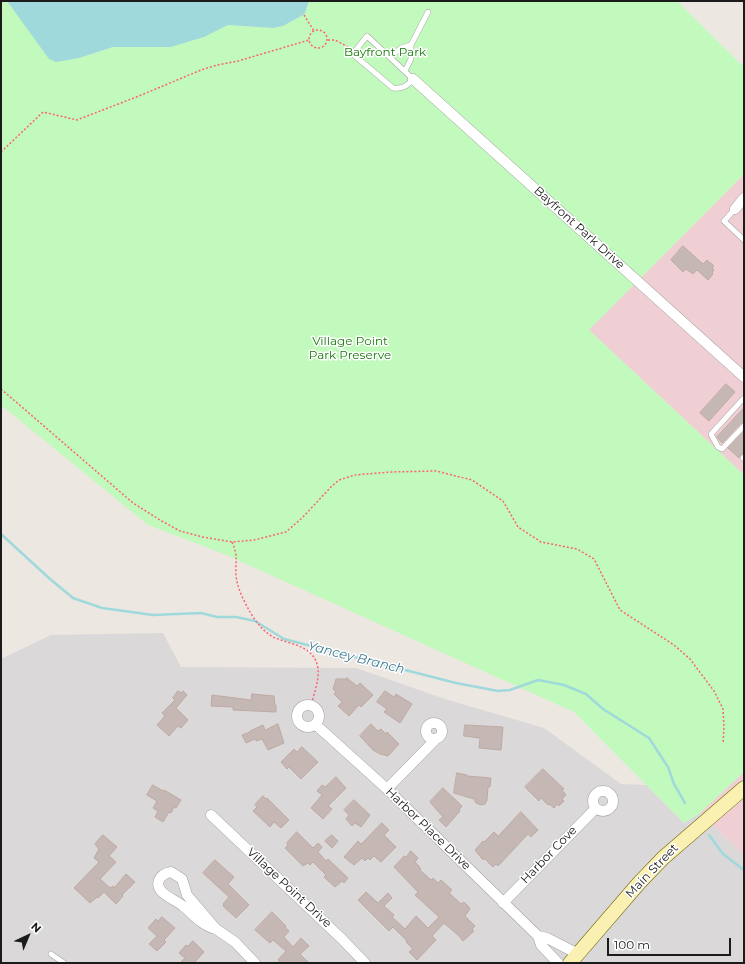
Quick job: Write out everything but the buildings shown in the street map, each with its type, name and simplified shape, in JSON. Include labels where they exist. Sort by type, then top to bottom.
[{"type":"main road","name":"Main Street","points":[[574,958],[639,883],[663,858],[744,788]]},
{"type":"street","name":"Bayfront Park Drive","points":[[413,78],[744,377]]},
{"type":"street","points":[[734,209],[744,198]]},
{"type":"street","points":[[311,705],[317,710],[319,717],[315,724],[309,727],[302,726],[298,720],[297,714],[300,708],[311,705]]},
{"type":"street","name":"Harbor Place Drive","points":[[315,724],[387,789],[538,936],[541,945],[558,963]]},
{"type":"street","points":[[387,789],[435,740]]},
{"type":"street","name":"Harbor Cove","points":[[503,903],[596,808]]},
{"type":"street","name":"Village Point Drive","points":[[211,815],[342,939],[365,963]]},
{"type":"street","points":[[216,929],[187,895],[182,878],[172,872],[162,876],[159,879],[158,885],[162,893],[180,904],[196,918],[235,942],[255,963]]},
{"type":"street","name":"Harbor Place Drive","points":[[538,936],[547,938],[574,958]]},
{"type":"lane","points":[[405,71],[411,59],[411,45],[428,12]]},
{"type":"lane","points":[[367,36],[390,57],[413,78],[408,85],[401,89],[393,88],[360,62],[354,55],[355,51],[367,36]]},
{"type":"lane","points":[[390,57],[400,48],[411,45]]},
{"type":"lane","points":[[734,209],[724,221],[744,240]]},
{"type":"lane","points":[[744,398],[712,434],[718,447],[722,449],[744,426]]},
{"type":"lane","points":[[51,954],[64,963]]},
{"type":"path","points":[[304,15],[314,31]]},
{"type":"path","points":[[1,152],[42,112],[77,120],[206,68],[238,61],[309,40],[314,31],[323,31],[328,40]]},
{"type":"path","points":[[309,40],[310,44],[317,48],[324,46],[328,40]]},
{"type":"path","points":[[328,40],[335,40],[355,51]]},
{"type":"path","points":[[1,389],[133,503],[180,531],[203,537],[232,542],[254,540],[286,532],[302,518],[330,487],[339,480],[355,475],[390,472],[436,471],[472,480],[503,501],[518,527],[541,542],[577,549],[594,560],[620,610],[674,646],[690,659],[714,691],[723,709],[723,744]]},
{"type":"path","points":[[232,542],[236,550],[236,576],[238,587],[256,621],[274,637],[309,651],[316,663],[318,678],[311,705]]},
{"type":"shaded area","points":[[744,174],[744,475],[589,330]]},
{"type":"shaded area","points":[[163,633],[181,667],[356,668],[445,699],[544,728],[621,784],[646,785],[684,823],[700,813],[744,855],[744,963],[1,963],[1,659],[51,635]]},
{"type":"shaded area","points":[[744,772],[744,855],[700,813]]},
{"type":"green space","name":"Village Point Park Preserve","points":[[1,1],[7,1],[24,23],[79,58],[113,47],[171,47],[204,37],[228,25],[273,28],[283,26],[303,15],[309,1],[677,1],[744,67],[744,174],[589,330],[744,475],[744,772],[700,813],[684,823],[574,712],[224,554],[148,525],[1,405]]},
{"type":"water","points":[[7,1],[309,1],[303,15],[283,26],[273,28],[228,25],[204,37],[171,47],[113,47],[79,58],[56,62],[49,59]]},
{"type":"waterway","name":"Yancey Branch","points":[[1,534],[73,598],[102,608],[153,615],[201,613],[217,617],[236,617],[255,621],[284,639],[456,683],[498,691],[510,690],[538,680],[564,685],[586,694],[603,709],[649,738],[668,767],[674,784],[685,803]]},
{"type":"waterway","name":"Yancey Branch","points":[[709,835],[723,854],[744,870]]},
{"type":"park label","name":"Bayfront Park","points":[[385,52]]}]
